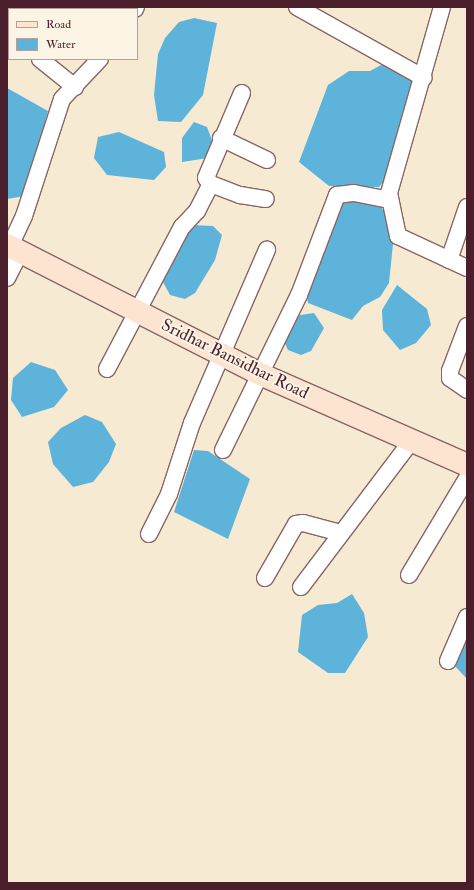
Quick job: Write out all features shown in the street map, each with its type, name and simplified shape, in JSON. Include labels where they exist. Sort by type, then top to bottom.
[{"type":"street","points":[[297,7],[424,78]]},
{"type":"street","points":[[442,7],[424,78],[389,193],[398,236],[467,268]]},
{"type":"street","points":[[41,60],[75,87]]},
{"type":"street","points":[[7,278],[12,248],[24,216],[51,124],[62,99],[99,60]]},
{"type":"street","points":[[242,92],[206,173],[211,184],[240,195],[266,199]]},
{"type":"street","points":[[221,138],[267,160]]},
{"type":"street","points":[[107,369],[182,227],[197,211],[211,184]]},
{"type":"street","points":[[223,450],[299,295],[336,195],[354,193],[390,200]]},
{"type":"street","points":[[449,260],[467,207]]},
{"type":"street","name":"Sridhar Bansidhar Road","points":[[12,248],[137,310],[260,374],[413,439],[467,465]]},
{"type":"street","points":[[149,534],[169,494],[192,423],[267,250]]},
{"type":"street","points":[[467,326],[450,371],[450,378],[467,390]]},
{"type":"street","points":[[302,587],[413,439]]},
{"type":"street","points":[[409,575],[467,478]]},
{"type":"street","points":[[265,578],[296,524],[303,523],[341,533]]},
{"type":"street","points":[[448,662],[467,617]]},
{"type":"water","points":[[194,18],[217,23],[203,95],[181,122],[158,121],[154,95],[158,54],[165,38],[179,22]]},
{"type":"water","points":[[383,64],[416,81],[389,174],[379,187],[329,186],[299,162],[328,85],[349,71],[370,71]]},
{"type":"water","points":[[7,88],[48,111],[25,196],[7,199]]},
{"type":"water","points":[[194,122],[207,127],[213,143],[208,158],[182,162],[182,138]]},
{"type":"water","points":[[119,132],[164,152],[166,167],[154,180],[107,175],[94,158],[98,137]]},
{"type":"water","points":[[351,199],[380,206],[388,216],[393,244],[389,283],[380,297],[363,306],[352,320],[308,303],[305,287],[338,204]]},
{"type":"water","points":[[190,225],[213,226],[222,235],[215,260],[195,293],[185,299],[170,295],[163,282]]},
{"type":"water","points":[[397,285],[427,309],[431,325],[416,343],[400,350],[383,330],[382,310]]},
{"type":"water","points":[[314,313],[324,328],[311,351],[301,355],[288,350],[282,337],[294,316]]},
{"type":"water","points":[[31,362],[55,370],[68,390],[54,407],[22,417],[11,400],[13,378]]},
{"type":"water","points":[[85,415],[102,422],[116,444],[109,462],[93,482],[73,487],[53,464],[48,442],[61,428]]},
{"type":"water","points":[[194,450],[208,451],[250,479],[228,539],[174,512]]},
{"type":"water","points":[[352,594],[364,613],[368,637],[345,673],[328,673],[298,652],[302,615],[318,605],[337,603]]},
{"type":"water","points":[[467,626],[467,679],[453,664]]}]
